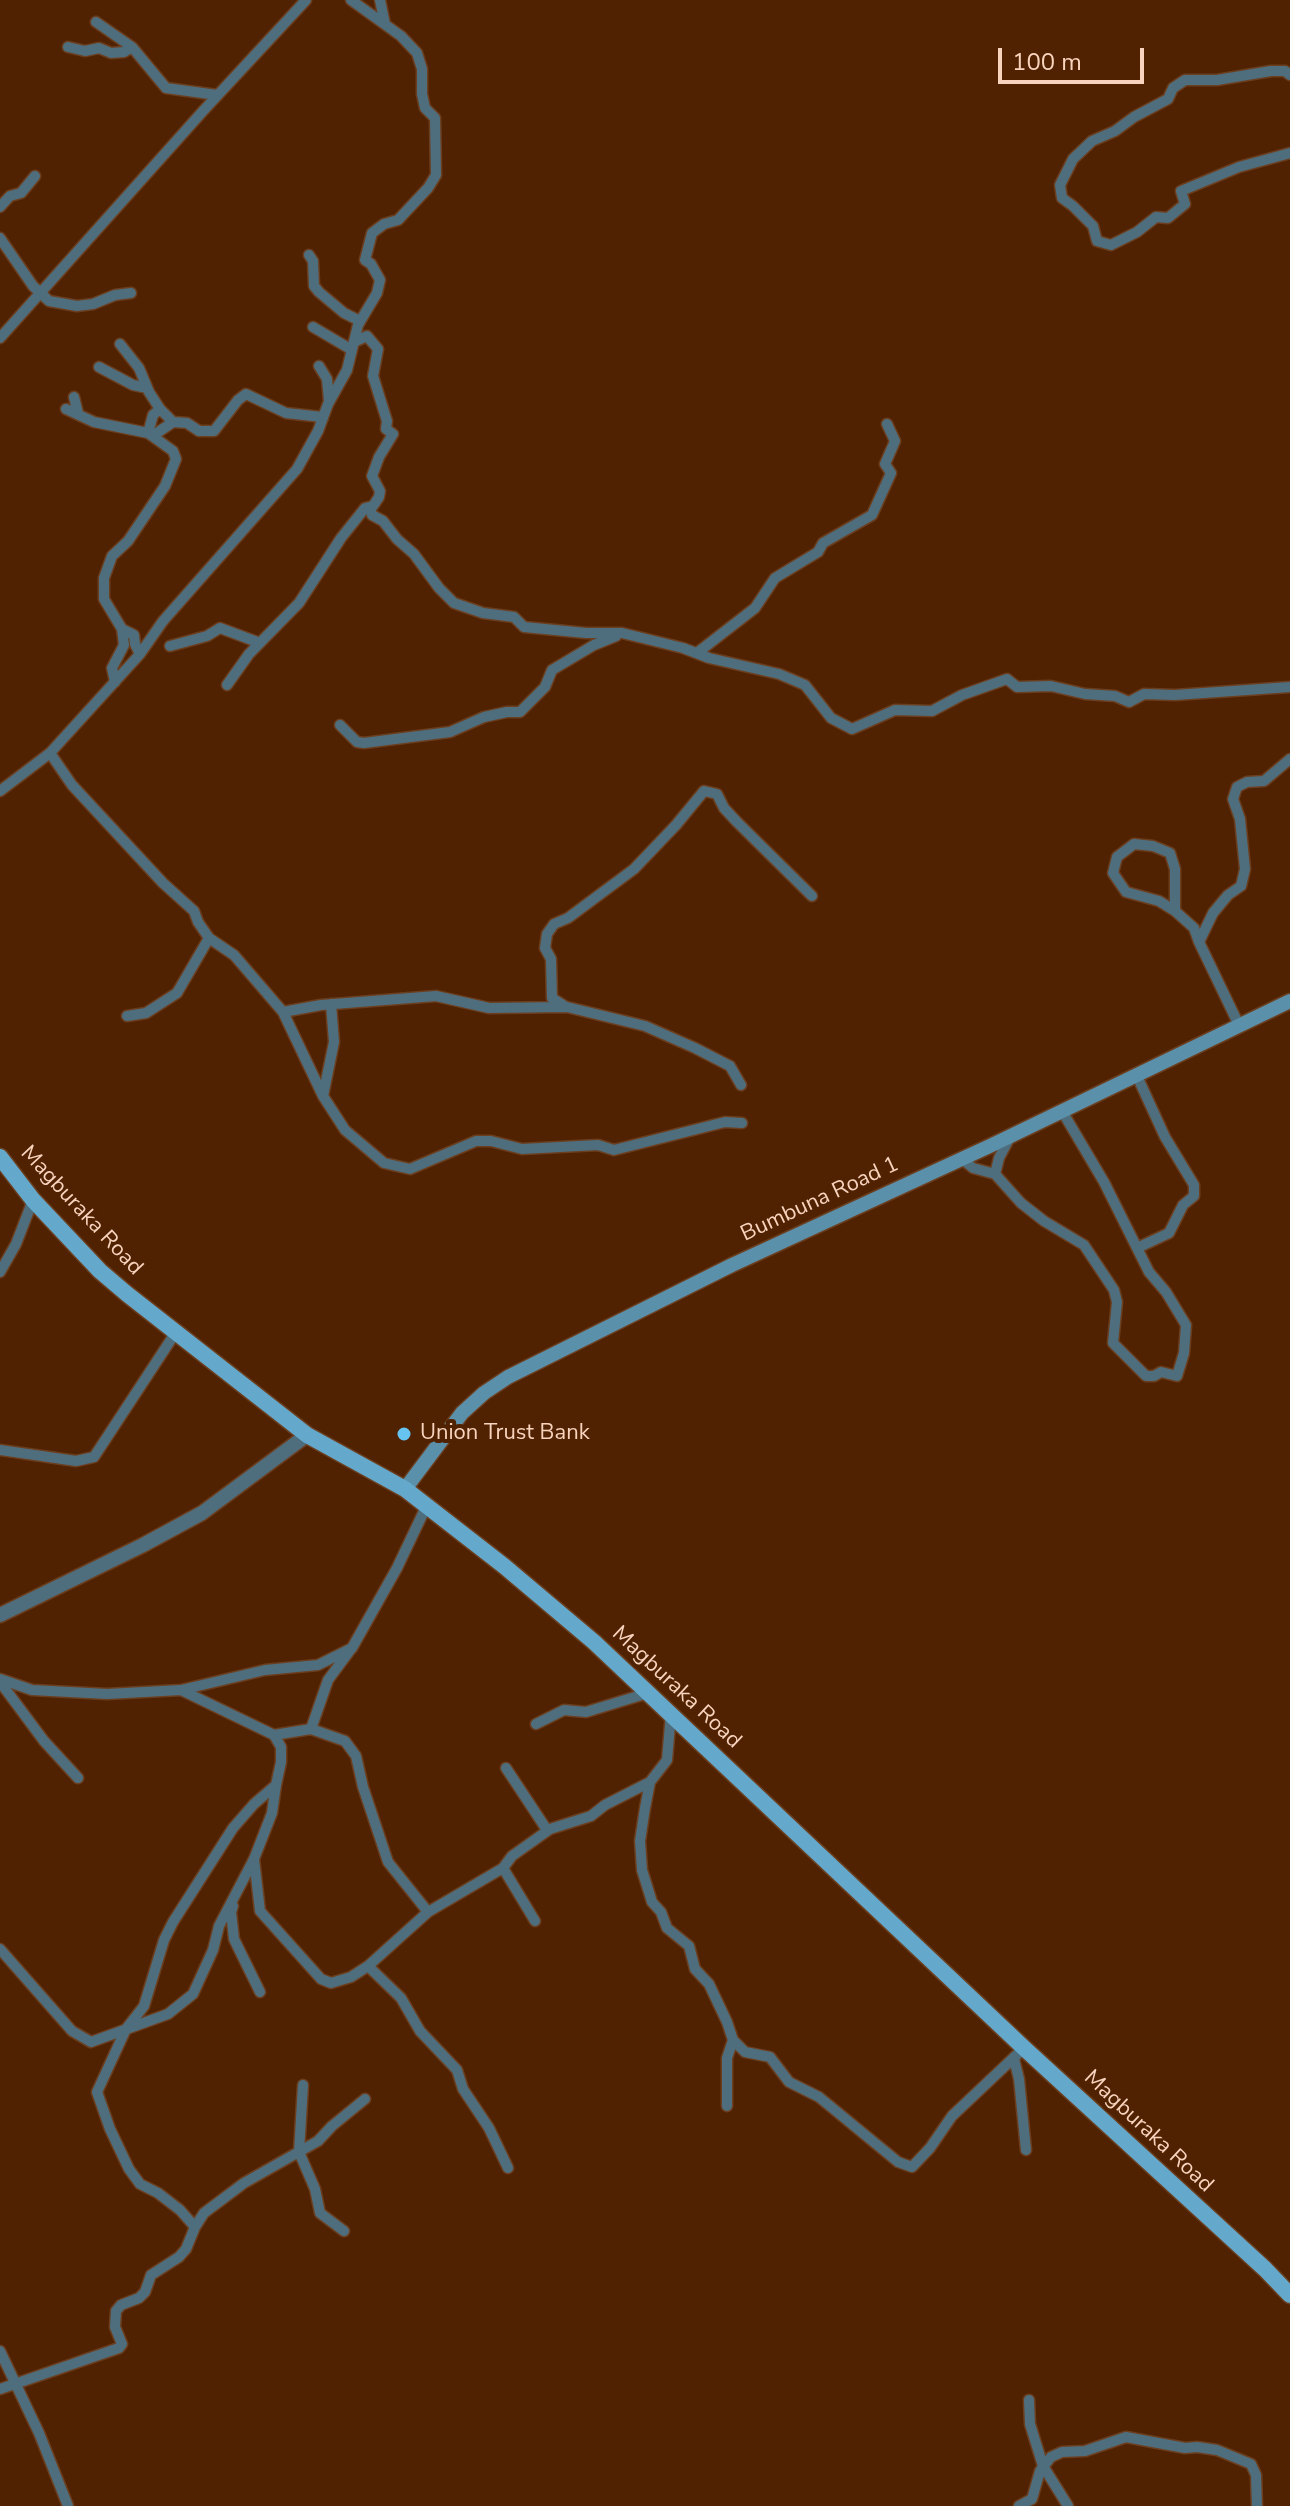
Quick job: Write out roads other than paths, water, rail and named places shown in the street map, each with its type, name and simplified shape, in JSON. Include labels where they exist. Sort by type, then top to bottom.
[{"type":"main road","name":"Bumbuna Road 1","points":[[405,1489],[462,1413],[508,1377],[732,1265],[962,1159],[1290,1001]]},
{"type":"main road","name":"Magburaka Road","points":[[0,1157],[33,1200],[100,1271],[307,1435],[405,1489],[504,1566],[594,1642],[671,1713],[1019,2053],[1265,2269],[1290,2295]]},
{"type":"street","points":[[0,338],[306,0]]},
{"type":"street","points":[[0,791],[50,753],[140,654],[163,621],[297,469],[347,370],[360,321],[377,293],[380,280],[365,260],[372,233],[384,224],[398,220],[436,175],[435,118],[425,108],[422,69],[417,53],[385,24],[351,0]]},
{"type":"street","points":[[380,0],[385,24]]},
{"type":"street","points":[[96,22],[132,47],[166,88],[217,95]]},
{"type":"street","points":[[68,47],[85,51],[99,48],[111,53],[132,47]]},
{"type":"street","points":[[1290,75],[1285,71],[1271,71],[1217,80],[1185,80],[1173,88],[1168,99],[1092,141],[1073,159],[1060,185],[1062,198],[1093,226],[1097,241],[1111,245],[1137,232],[1156,217],[1168,218],[1185,204],[1181,191],[1239,167],[1290,153]]},
{"type":"street","points":[[0,207],[10,196],[21,193],[35,176]]},
{"type":"street","points":[[0,238],[40,294],[49,301],[77,306],[131,293]]},
{"type":"street","points":[[309,255],[313,261],[314,286],[344,313],[360,321]]},
{"type":"street","points":[[313,327],[353,346]]},
{"type":"street","points":[[227,685],[260,643],[299,603],[341,538],[365,508],[379,497],[380,491],[372,476],[393,434],[386,429],[387,421],[373,376],[378,349],[364,335],[353,346]]},
{"type":"street","points":[[120,344],[139,368],[160,409],[173,422]]},
{"type":"street","points":[[319,366],[327,379],[329,401]]},
{"type":"street","points":[[99,367],[133,385],[147,388]]},
{"type":"street","points":[[66,409],[94,422],[154,435],[173,422],[187,423],[199,431],[214,431],[246,394],[286,413],[322,417]]},
{"type":"street","points":[[74,397],[78,413]]},
{"type":"street","points":[[148,433],[153,415],[160,409]]},
{"type":"street","points":[[697,653],[755,608],[775,578],[818,552],[823,543],[872,515],[891,473],[885,464],[895,441],[887,424]]},
{"type":"street","points":[[115,682],[112,668],[124,645],[122,629],[104,599],[104,578],[112,556],[128,541],[165,486],[176,459],[173,451],[148,433]]},
{"type":"street","points":[[370,507],[372,515],[383,521],[414,554],[454,603],[483,613],[514,617],[524,627],[622,633],[779,674],[805,685],[831,718],[852,729],[895,710],[932,711],[962,695],[1007,679],[1017,687],[1051,686],[1085,694],[1115,696],[1129,702],[1144,694],[1175,695],[1290,687]]},
{"type":"street","points":[[170,646],[207,636],[220,628],[260,643]]},
{"type":"street","points":[[122,629],[134,635],[140,654]]},
{"type":"street","points":[[340,725],[357,742],[364,743],[450,732],[484,717],[520,712],[545,687],[552,670],[594,645],[622,633]]},
{"type":"street","points":[[50,753],[72,785],[194,911],[209,938],[234,955],[283,1012],[323,1096],[345,1130],[384,1163],[410,1169],[476,1141],[491,1141],[522,1149],[598,1145],[614,1150],[725,1122],[742,1123]]},
{"type":"street","points":[[1199,942],[1213,913],[1228,895],[1241,886],[1245,869],[1240,819],[1233,799],[1237,787],[1247,782],[1264,781],[1290,759]]},
{"type":"street","points":[[552,998],[551,959],[545,948],[547,934],[554,924],[568,918],[634,869],[704,791],[717,794],[724,808],[737,822],[812,896]]},
{"type":"street","points":[[1175,911],[1175,869],[1170,853],[1153,846],[1134,844],[1117,857],[1113,873],[1126,892],[1159,901],[1194,928],[1238,1023],[1232,1029]]},
{"type":"street","points":[[127,1016],[146,1013],[177,993],[209,938]]},
{"type":"street","points":[[283,1012],[331,1004],[436,996],[489,1008],[567,1007],[645,1026],[695,1048],[730,1066],[741,1085]]},
{"type":"street","points":[[552,998],[567,1007]]},
{"type":"street","points":[[535,1008],[552,998]]},
{"type":"street","points":[[323,1096],[334,1042],[331,1004]]},
{"type":"street","points":[[1137,1076],[1165,1137],[1194,1185],[1194,1196],[1183,1205],[1169,1233],[1137,1248]]},
{"type":"street","points":[[962,1159],[973,1168],[995,1174],[1021,1203],[1084,1245],[1114,1290],[1117,1302],[1113,1343],[1146,1376],[1161,1372],[1177,1376],[1184,1353],[1186,1325],[1149,1272],[1104,1182],[1062,1111]]},
{"type":"street","points":[[995,1174],[1010,1136]]},
{"type":"street","points":[[0,1272],[16,1244],[33,1200]]},
{"type":"street","points":[[0,1450],[76,1461],[94,1457],[176,1332]]},
{"type":"street","points":[[0,1615],[202,1513],[307,1435]]},
{"type":"street","points":[[311,1729],[328,1680],[352,1648],[397,1568],[426,1507]]},
{"type":"street","points":[[0,1681],[32,1690],[107,1694],[181,1690],[265,1670],[318,1665],[352,1648]]},
{"type":"street","points":[[0,1681],[44,1741],[78,1778]]},
{"type":"street","points":[[18,1708],[32,1690]]},
{"type":"street","points":[[0,1949],[72,2031],[91,2042],[168,2014],[193,1994],[213,1950],[219,1926],[254,1859],[272,1813],[281,1747],[274,1735],[181,1690]]},
{"type":"street","points":[[536,1724],[564,1710],[586,1712],[648,1693]]},
{"type":"street","points":[[254,1859],[260,1911],[321,1979],[331,1983],[351,1977],[368,1966],[428,1912],[503,1868],[512,1856],[547,1830],[591,1816],[605,1805],[650,1782],[667,1760],[671,1713]]},
{"type":"street","points":[[274,1735],[311,1729],[345,1741],[356,1756],[388,1862],[428,1912]]},
{"type":"street","points":[[506,1768],[547,1830]]},
{"type":"street","points":[[650,1782],[640,1841],[644,1884],[652,1902],[666,1920],[667,1928],[689,1946],[695,1969],[709,1984],[733,2040],[745,2052],[770,2057],[789,2082],[819,2097],[905,2167],[912,2167],[930,2148],[952,2116],[1019,2053]]},
{"type":"street","points":[[195,2227],[180,2210],[140,2184],[129,2169],[97,2092],[126,2029],[144,2006],[164,1940],[188,1897],[233,1828],[276,1785]]},
{"type":"street","points":[[503,1868],[535,1921]]},
{"type":"street","points":[[236,1896],[231,1912],[234,1939],[260,1992]]},
{"type":"street","points":[[368,1966],[401,1998],[420,2031],[457,2070],[463,2089],[489,2128],[508,2168]]},
{"type":"street","points":[[727,2106],[727,2058],[733,2040]]},
{"type":"street","points":[[1019,2053],[1026,2150]]},
{"type":"street","points":[[303,2085],[299,2152],[315,2189],[320,2213],[344,2231]]},
{"type":"street","points":[[0,2389],[119,2348],[122,2344],[115,2327],[116,2311],[121,2305],[139,2298],[145,2292],[151,2275],[179,2257],[204,2213],[244,2183],[318,2141],[365,2099]]},
{"type":"street","points":[[0,2351],[39,2433],[68,2506]]},
{"type":"street","points":[[1029,2400],[1030,2424],[1043,2466],[1068,2506]]},
{"type":"street","points":[[1019,2506],[1032,2499],[1043,2466],[1051,2457],[1062,2452],[1085,2451],[1126,2437],[1185,2448],[1217,2450],[1251,2464],[1256,2475],[1257,2506]]},
{"type":"place","name":"Union Trust Bank","points":[[404,1434]]}]
